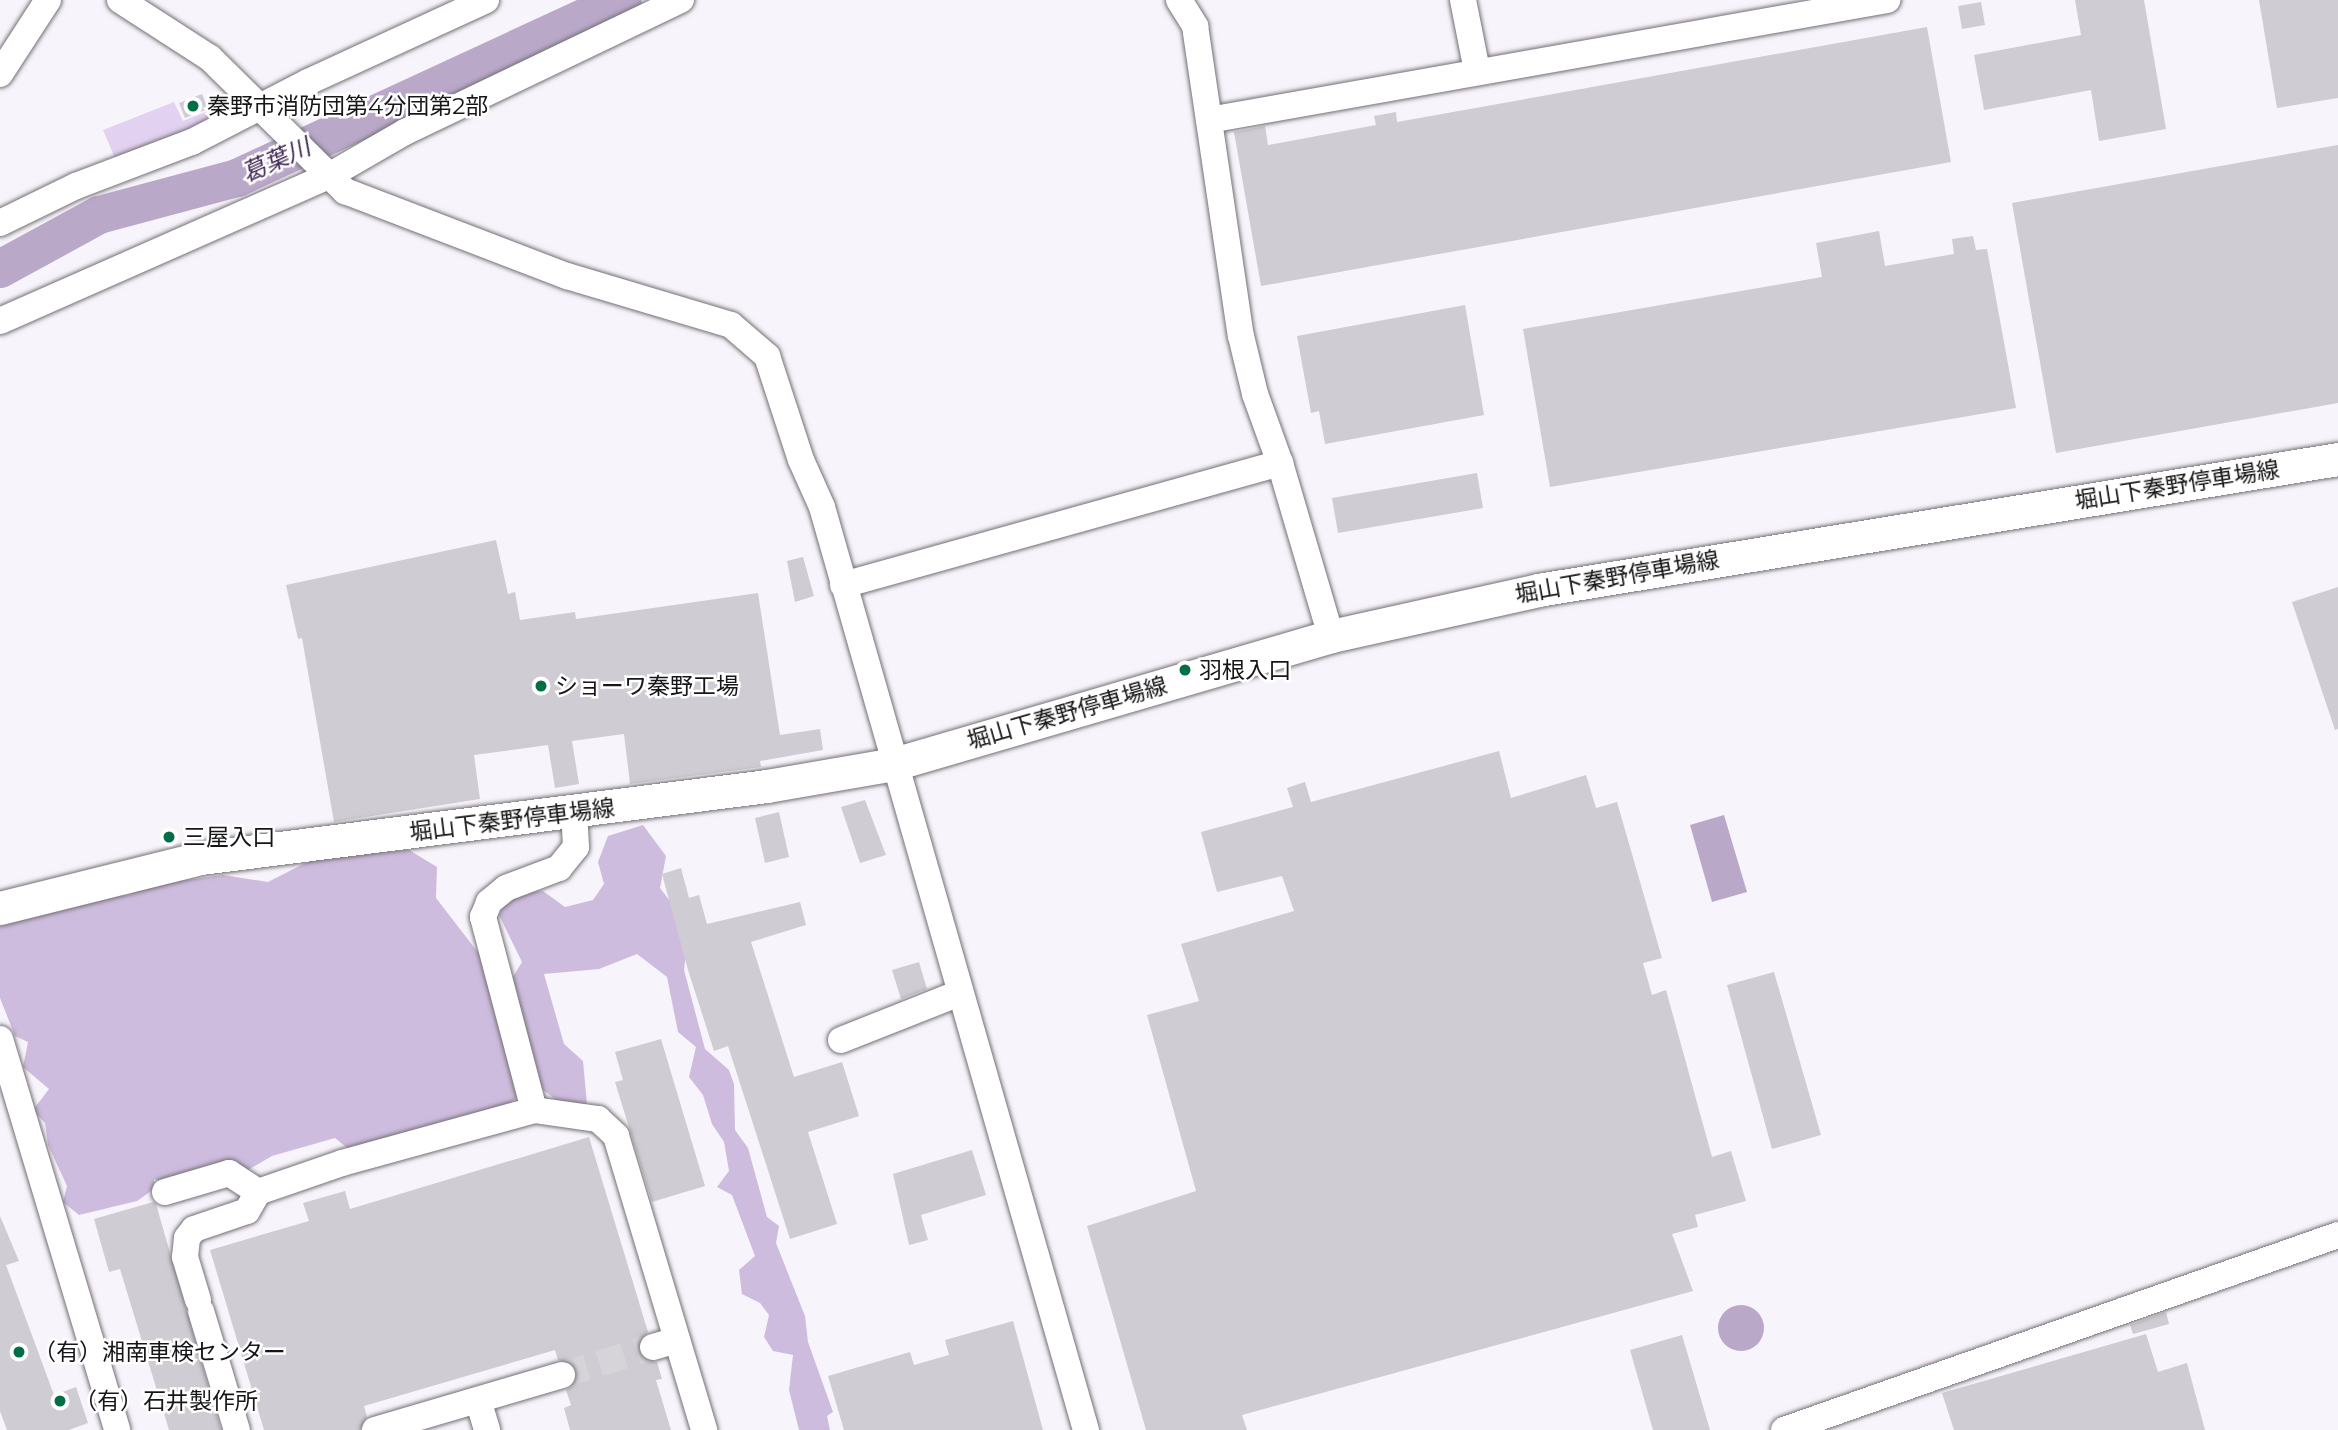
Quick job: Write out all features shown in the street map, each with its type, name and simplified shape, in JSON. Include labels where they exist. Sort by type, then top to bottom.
[{"type":"main road","name":"堀山下秦野停車場線","points":[[0,908],[201,858],[574,812],[894,764],[1331,636],[1538,590],[2338,458]]},
{"type":"street","points":[[0,74],[48,0]]},
{"type":"street","points":[[120,0],[210,58],[262,106],[322,172],[365,201],[458,231],[568,276],[744,332],[767,356],[801,460],[822,507],[1086,1430]]},
{"type":"street","points":[[0,223],[76,187],[192,142],[486,0]]},
{"type":"street","points":[[0,321],[322,172],[681,0]]},
{"type":"street","points":[[1179,0],[1195,26],[1241,336],[1255,394],[1280,463],[1331,636]]},
{"type":"street","points":[[1463,0],[1477,71]]},
{"type":"street","points":[[1209,120],[1861,2],[1887,0]]},
{"type":"street","points":[[843,585],[1280,463]]},
{"type":"street","points":[[534,1110],[483,917],[489,902],[506,888],[559,868],[576,847],[574,812]]},
{"type":"street","points":[[841,1040],[960,993]]},
{"type":"street","points":[[0,1039],[117,1430]]},
{"type":"street","points":[[237,1430],[185,1257],[187,1238],[194,1229],[247,1211],[258,1192],[342,1163],[534,1110],[598,1119],[616,1136],[665,1343],[704,1430]]},
{"type":"street","points":[[165,1192],[229,1173],[258,1192]]},
{"type":"street","points":[[1784,1430],[2338,1235]]},
{"type":"street","points":[[375,1430],[562,1375]]},
{"type":"street","points":[[478,1399],[487,1430]]},
{"type":"shaded area","points":[[241,98],[246,107],[117,163],[103,130],[174,102],[183,121]]},
{"type":"shaded area","points":[[1724,815],[1747,892],[1712,902],[1690,825]]},
{"type":"shaded area","points":[[643,825],[666,856],[660,888],[676,909],[687,946],[684,970],[705,1049],[729,1070],[734,1084],[735,1130],[748,1148],[767,1217],[779,1226],[776,1243],[805,1316],[808,1342],[833,1412],[827,1416],[830,1430],[799,1430],[789,1390],[793,1355],[773,1351],[764,1337],[769,1315],[760,1303],[742,1294],[739,1270],[755,1256],[732,1195],[717,1187],[729,1171],[724,1142],[712,1124],[703,1095],[689,1077],[696,1047],[678,1032],[667,977],[637,954],[599,969],[544,974],[564,1044],[583,1061],[587,1104],[570,1111],[532,1081],[503,1111],[351,1151],[335,1138],[272,1156],[246,1171],[170,1183],[154,1179],[154,1189],[137,1201],[79,1215],[63,1202],[67,1186],[48,1145],[45,1123],[33,1110],[49,1089],[23,1067],[28,1042],[15,1036],[0,998],[0,923],[75,901],[128,895],[157,884],[223,875],[268,882],[315,858],[409,850],[437,867],[436,898],[480,955],[511,980],[522,962],[499,915],[511,893],[543,891],[565,907],[593,900],[604,884],[598,862],[608,836]]},
{"type":"shaded area","points":[[1741,1305],[1757,1312],[1764,1328],[1757,1344],[1741,1351],[1725,1344],[1718,1328],[1725,1312]]},
{"type":"building","points":[[2075,0],[2144,0],[2166,129],[2099,141],[2091,90],[1984,110],[1974,55],[2081,35]]},
{"type":"building","points":[[2259,0],[2338,0],[2338,98],[2277,108]]},
{"type":"building","points":[[1981,2],[1985,25],[1962,29],[1958,6]]},
{"type":"building","points":[[1927,27],[1951,162],[1261,286],[1234,132],[1265,126],[1268,145],[1376,125],[1374,116],[1396,112],[1397,122]]},
{"type":"building","name":"秦野市消防団第4分団第2部","points":[[202,94],[208,109],[185,118],[179,103]]},
{"type":"building","points":[[2338,145],[2338,403],[2056,453],[2012,203]]},
{"type":"building","points":[[1879,231],[1885,266],[1954,254],[1952,239],[1973,236],[1976,250],[1987,249],[2016,408],[1550,487],[1523,329],[1822,277],[1816,243]]},
{"type":"building","points":[[1465,305],[1484,415],[1325,444],[1319,411],[1311,413],[1297,336]]},
{"type":"building","points":[[1477,473],[1483,508],[1338,533],[1332,498]]},
{"type":"building","name":"ショーワ秦野工場","points":[[496,540],[508,594],[515,592],[520,620],[575,612],[576,619],[758,593],[780,735],[820,729],[823,750],[760,761],[761,767],[630,784],[624,734],[572,741],[579,784],[555,788],[548,745],[474,755],[480,799],[334,822],[302,638],[298,639],[286,585]]},
{"type":"building","points":[[803,557],[814,596],[795,602],[787,561]]},
{"type":"building","points":[[2338,587],[2338,729],[2335,730],[2292,602]]},
{"type":"building","points":[[1499,751],[1511,798],[1586,775],[1596,808],[1617,802],[1662,958],[1643,963],[1652,995],[1666,990],[1712,1157],[1731,1151],[1746,1201],[1695,1215],[1698,1227],[1672,1234],[1693,1291],[1242,1415],[1247,1430],[1146,1430],[1087,1226],[1196,1191],[1147,1015],[1199,1001],[1181,944],[1294,911],[1282,876],[1217,892],[1201,832],[1293,807],[1287,788],[1305,782],[1311,802]]},
{"type":"building","points":[[865,800],[886,855],[860,863],[841,807]]},
{"type":"building","points":[[779,812],[789,857],[765,863],[755,818]]},
{"type":"building","points":[[681,868],[689,898],[699,895],[707,924],[800,902],[806,925],[751,942],[794,1077],[842,1062],[859,1116],[808,1132],[837,1224],[790,1239],[728,1046],[714,1051],[688,970],[662,874]]},
{"type":"building","points":[[919,962],[927,989],[901,999],[892,970]]},
{"type":"building","points":[[1774,972],[1821,1135],[1772,1149],[1727,985]]},
{"type":"building","points":[[661,1039],[705,1186],[652,1202],[615,1082],[623,1080],[615,1052]]},
{"type":"building","points":[[589,1137],[648,1332],[638,1343],[638,1351],[643,1359],[657,1362],[662,1379],[656,1380],[671,1430],[570,1430],[564,1408],[571,1405],[566,1390],[574,1385],[577,1371],[572,1363],[558,1360],[555,1350],[364,1406],[367,1417],[360,1430],[264,1430],[210,1250],[309,1221],[303,1203],[345,1191],[350,1209]]},
{"type":"building","points":[[972,1150],[986,1195],[921,1215],[928,1240],[909,1245],[893,1174]]},
{"type":"building","points":[[153,1202],[156,1204],[221,1430],[169,1430],[120,1269],[109,1272],[94,1219]]},
{"type":"building","points":[[0,1216],[19,1261],[6,1265],[54,1395],[76,1387],[88,1423],[69,1430],[7,1430],[0,1411]]},
{"type":"building","points":[[2166,1312],[2169,1324],[2133,1334],[2130,1325]]},
{"type":"building","points":[[1013,1321],[1043,1430],[844,1430],[828,1376],[910,1352],[914,1365],[949,1355],[945,1340]]},
{"type":"building","points":[[2146,1334],[2158,1372],[2187,1363],[2205,1430],[1954,1430],[1942,1393]]},
{"type":"building","points":[[1682,1335],[1710,1430],[1653,1430],[1630,1350]]},
{"type":"waterway","name":"葛葉川","points":[[0,269],[99,215],[237,178],[623,0]]},
{"type":"tunnel","points":[[562,1375],[653,1347]]},
{"type":"place","name":"秦野市消防団第4分団第2部","points":[[193,106]]},
{"type":"place","name":"羽根入口","points":[[1185,670]]},
{"type":"place","name":"ショーワ秦野工場","points":[[541,686]]},
{"type":"place","name":"三屋入口","points":[[169,837]]},
{"type":"place","name":"（有）湘南車検センター","points":[[19,1352]]},
{"type":"place","name":"（有）石井製作所","points":[[60,1401]]}]
